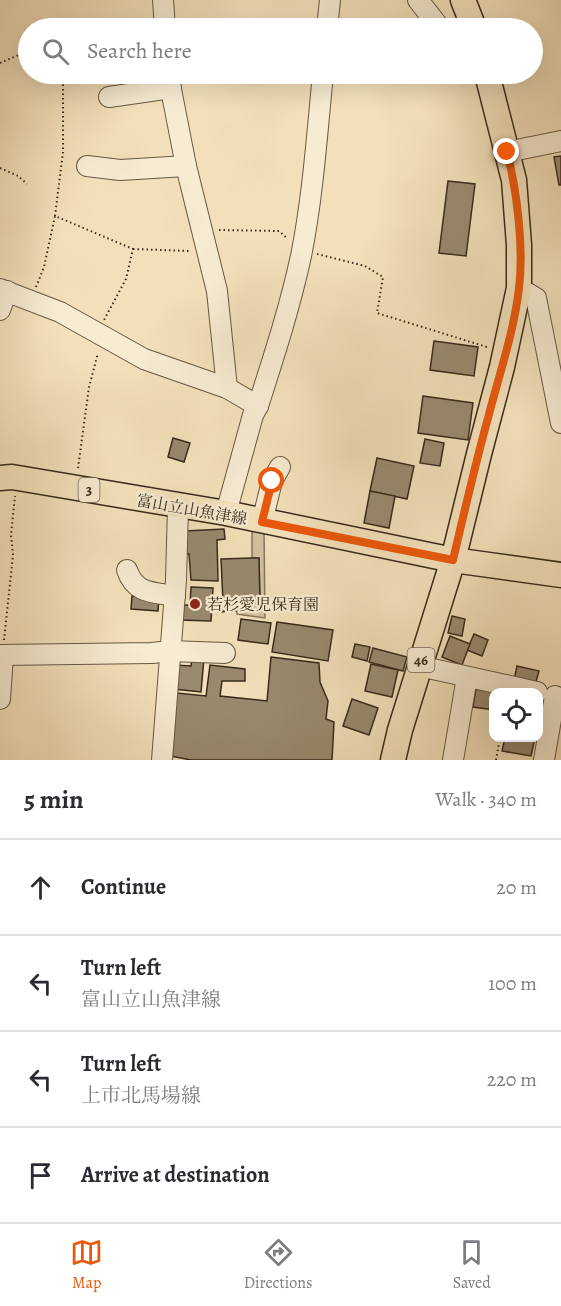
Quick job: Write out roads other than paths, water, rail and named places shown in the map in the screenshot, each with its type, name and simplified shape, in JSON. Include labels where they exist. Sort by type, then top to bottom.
[{"type":"main road","points":[[466,1],[471,18]]},
{"type":"main road","name":"46","points":[[388,758],[453,560],[506,353],[519,288],[519,245],[514,180],[490,84]]},
{"type":"main road","name":"富山立山魚津線","points":[[9,478],[226,513],[453,560],[561,575]]},
{"type":"street","points":[[163,0],[164,18]]},
{"type":"street","points":[[328,18],[330,0]]},
{"type":"street","points":[[418,0],[432,18]]},
{"type":"street","points":[[109,97],[159,84]]},
{"type":"street","points":[[171,84],[186,166],[217,291],[227,388]]},
{"type":"street","points":[[226,513],[253,415],[282,333],[302,250],[322,84]]},
{"type":"street","points":[[507,152],[561,141]]},
{"type":"street","points":[[87,166],[120,170],[186,166]]},
{"type":"street","points":[[519,288],[536,298],[556,372],[561,423]]},
{"type":"street","points":[[2,297],[30,300],[60,312],[144,359],[227,388],[258,406]]},
{"type":"street","points":[[262,522],[272,481],[280,467]]},
{"type":"street","points":[[162,760],[175,596],[178,507]]},
{"type":"street","points":[[127,570],[131,582],[142,590],[175,596]]},
{"type":"street","points":[[0,699],[1,655],[170,651],[225,653]]},
{"type":"street","points":[[419,666],[548,695],[544,760]]},
{"type":"street","points":[[453,760],[467,677]]},
{"type":"place","name":"若杉愛児保育園","points":[[195,604]]}]
